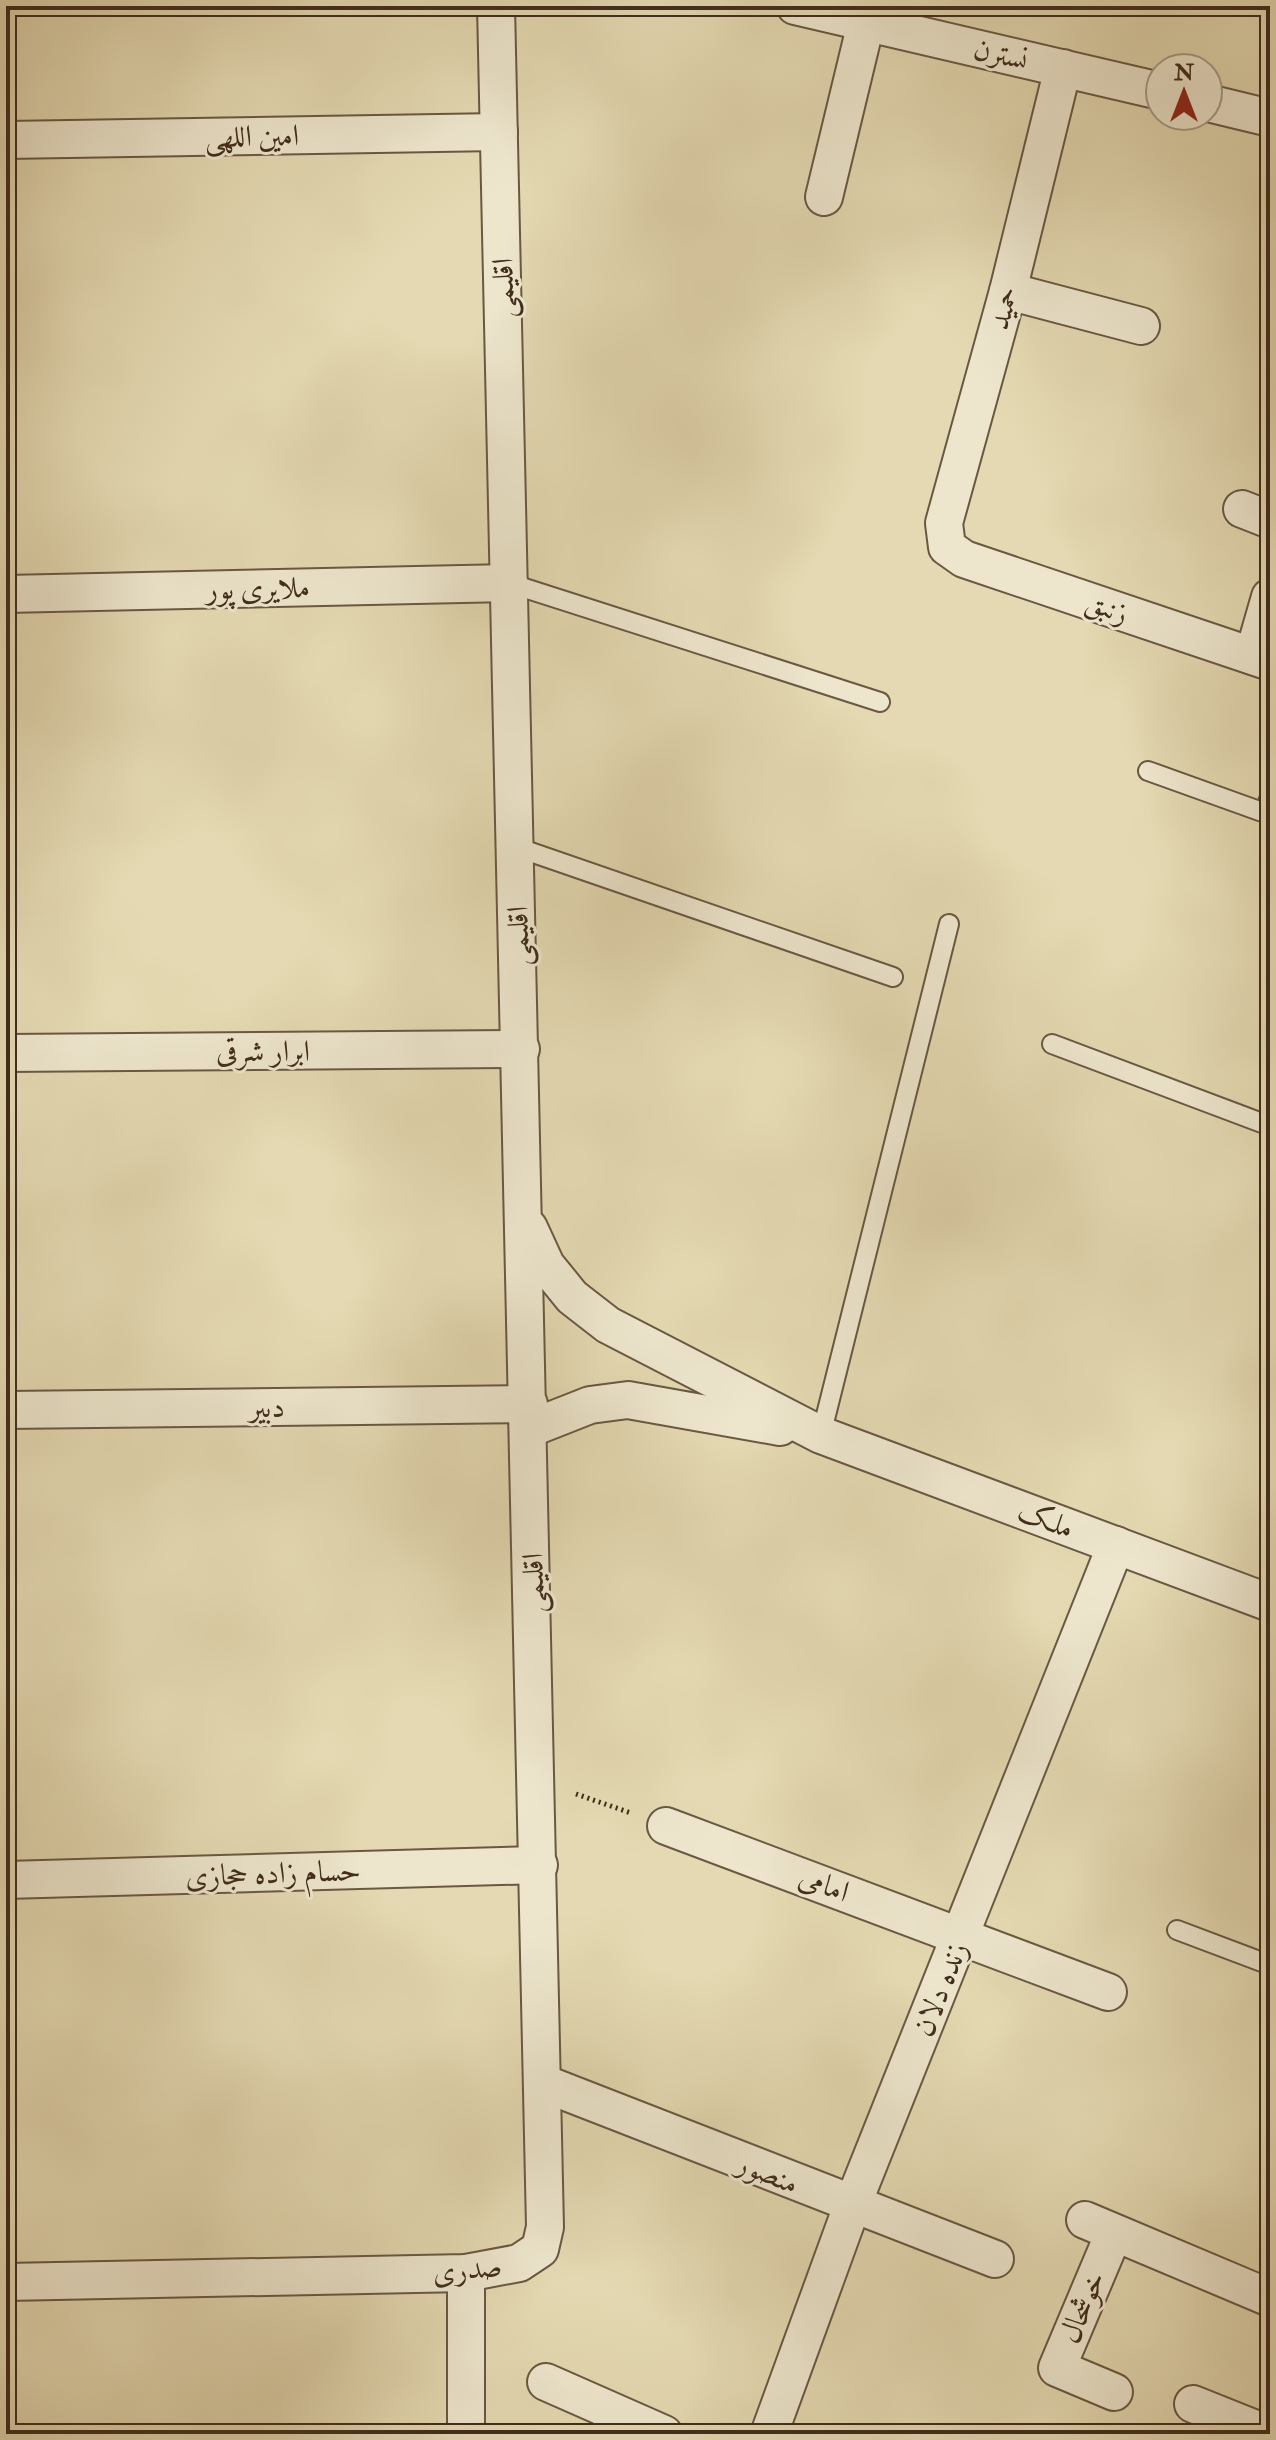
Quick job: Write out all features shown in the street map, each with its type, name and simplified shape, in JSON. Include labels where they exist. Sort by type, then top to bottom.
[{"type":"street","name":"اقلیمی","points":[[496,6],[539,1865]]},
{"type":"street","name":"نسترن","points":[[795,6],[888,20],[1144,87]]},
{"type":"street","points":[[824,197],[888,20]]},
{"type":"street","name":"حمید","points":[[947,547],[944,523],[1008,291],[1063,68]]},
{"type":"street","points":[[1224,107],[1270,118]]},
{"type":"street","name":"امین اللهی","points":[[6,140],[499,132]]},
{"type":"street","points":[[1008,291],[1141,326]]},
{"type":"street","name":"زنبق","points":[[947,547],[964,559],[1262,659]]},
{"type":"street","name":"ملایری پور","points":[[6,594],[509,583]]},
{"type":"street","points":[[1262,659],[1270,597]]},
{"type":"street","name":"ابرار شرقی","points":[[6,1053],[521,1049]]},
{"type":"street","points":[[525,1219],[555,1276],[572,1297],[608,1325],[821,1435]]},
{"type":"street","points":[[529,1416],[628,1400],[821,1435]]},
{"type":"street","name":"دبیر","points":[[6,1410],[529,1416]]},
{"type":"street","name":"ملک","points":[[821,1435],[1270,1603]]},
{"type":"street","name":"زنده دلان","points":[[769,2434],[852,2206],[1116,1545]]},
{"type":"street","name":"امامی","points":[[666,1826],[1108,1992]]},
{"type":"street","name":"حسام زاده حجازی","points":[[6,1880],[539,1865]]},
{"type":"street","name":"صدری","points":[[6,2282],[466,2273],[519,2263],[540,2249],[545,2227],[539,1865]]},
{"type":"street","name":"منصور","points":[[543,2083],[852,2206],[995,2259]]},
{"type":"street","name":"خوشحال","points":[[1114,2392],[1057,2368],[1099,2227],[1270,2298]]},
{"type":"street","points":[[466,2273],[466,2424]]},
{"type":"street","points":[[546,2382],[664,2434]]},
{"type":"street","points":[[1193,2404],[1268,2434]]},
{"type":"lane","points":[[509,583],[880,702]]},
{"type":"lane","points":[[1148,771],[1265,813],[1270,796]]},
{"type":"lane","points":[[516,847],[893,977]]},
{"type":"lane","points":[[821,1435],[949,924]]},
{"type":"lane","points":[[1052,1044],[1270,1126]]},
{"type":"lane","points":[[1177,1930],[1270,1965]]},
{"type":"path","points":[[538,1780],[666,1826]]}]
